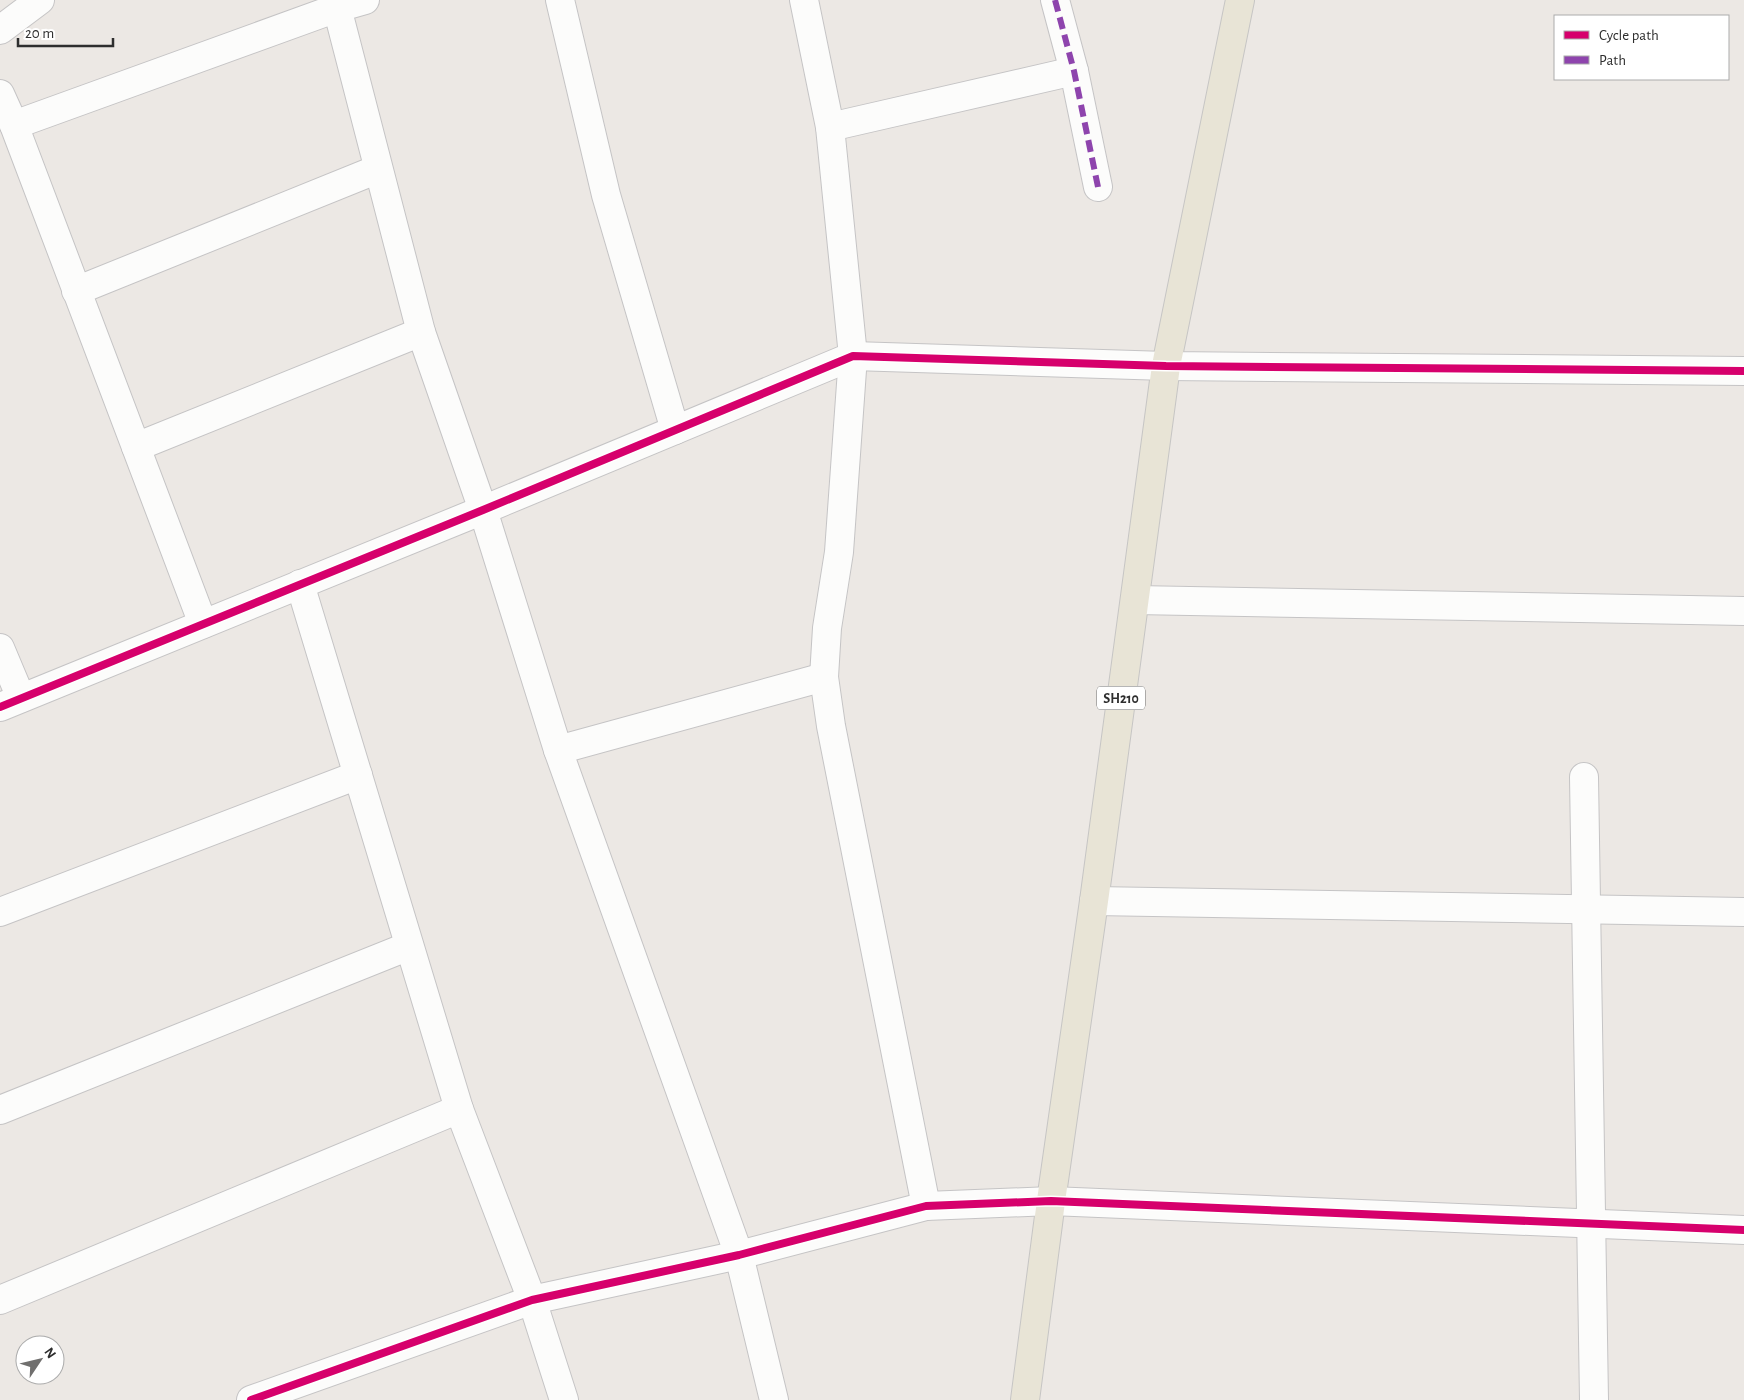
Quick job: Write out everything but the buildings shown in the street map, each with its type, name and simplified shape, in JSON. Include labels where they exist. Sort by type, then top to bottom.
[{"type":"main road","name":"SH210","points":[[1025,1400],[1166,366],[1240,0]]},
{"type":"street","points":[[0,30],[40,0]]},
{"type":"street","points":[[14,125],[336,4],[365,0]]},
{"type":"street","points":[[560,0],[606,196],[675,430]]},
{"type":"street","points":[[804,0],[830,127],[853,356],[839,552],[827,628],[824,677],[831,726],[926,1206]]},
{"type":"street","points":[[1055,0],[1074,71],[1098,187]]},
{"type":"street","points":[[336,4],[421,332],[483,510],[558,750],[739,1254],[774,1400]]},
{"type":"street","points":[[830,127],[1074,71]]},
{"type":"street","points":[[0,94],[14,125],[203,624]]},
{"type":"street","points":[[76,291],[378,169]]},
{"type":"street","points":[[136,447],[421,332]]},
{"type":"street","points":[[0,648],[11,702],[483,510],[853,356],[1166,366],[1744,371]]},
{"type":"street","points":[[300,584],[459,1109],[532,1300],[564,1400]]},
{"type":"street","points":[[1135,600],[1744,611]]},
{"type":"street","points":[[558,750],[824,677]]},
{"type":"street","points":[[0,912],[358,775]]},
{"type":"street","points":[[1584,778],[1588,910],[1594,1400]]},
{"type":"street","points":[[1094,901],[1744,912]]},
{"type":"street","points":[[0,1110],[409,946]]},
{"type":"street","points":[[0,1300],[459,1109]]},
{"type":"street","points":[[251,1400],[532,1300],[739,1254],[926,1206],[1051,1201],[1744,1230]]},
{"type":"marked path","points":[[1055,0],[1074,71],[1098,187]]},
{"type":"cycle path","points":[[0,707],[483,510],[853,356],[1166,366],[1744,371]]},
{"type":"cycle path","points":[[251,1400],[532,1300],[739,1255],[926,1206],[1051,1201],[1744,1230]]}]
